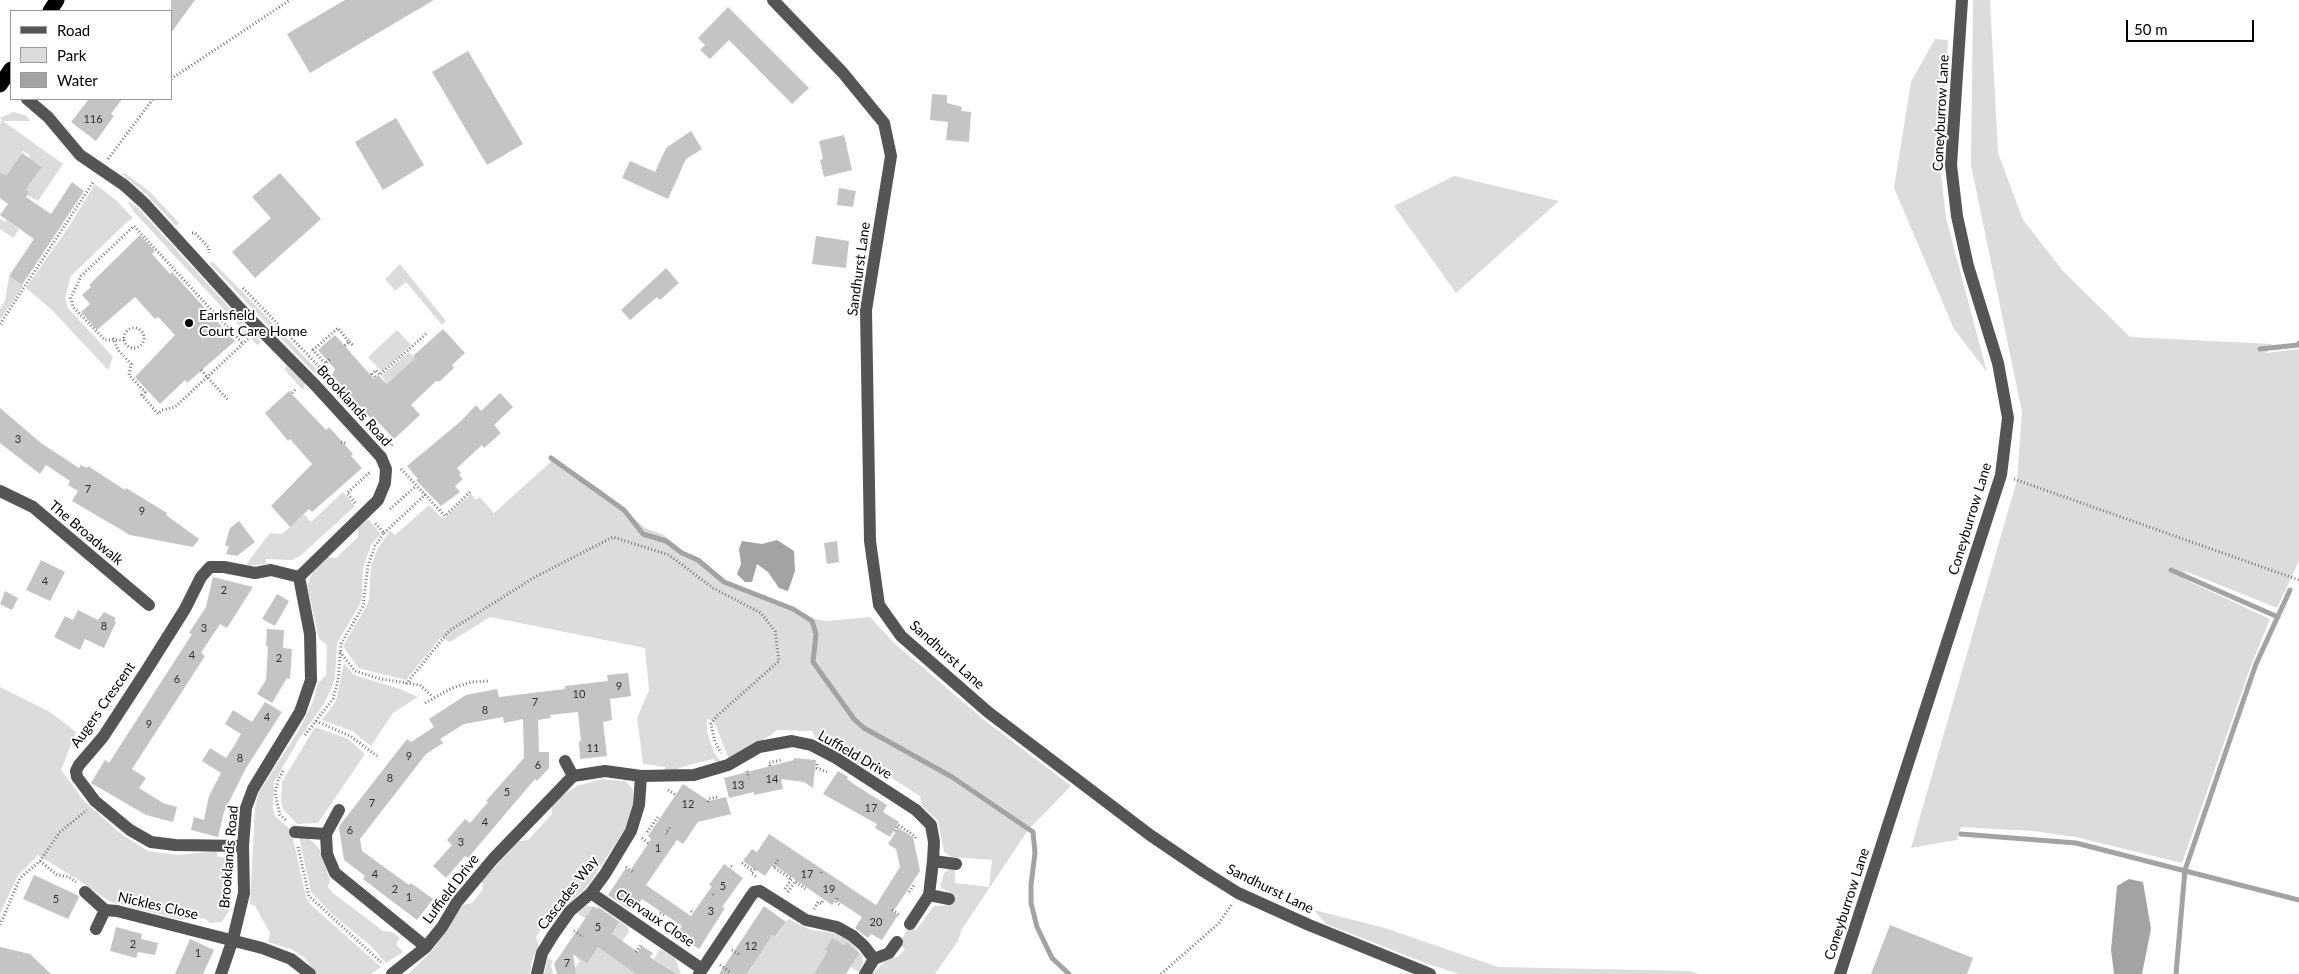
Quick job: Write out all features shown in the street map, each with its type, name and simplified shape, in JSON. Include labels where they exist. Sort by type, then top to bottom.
[{"type":"street","name":"Sandhurst Lane","points":[[773,0],[843,73],[884,124],[891,156],[866,310],[870,541],[879,605],[901,636],[988,712],[1150,835],[1238,893],[1309,926],[1430,974]]},
{"type":"street","name":"Coneyburrow Lane","points":[[1840,974],[2001,475],[2008,418],[1998,363],[1968,266],[1959,224],[1951,165],[1962,0]]},
{"type":"street","name":"Brooklands Road","points":[[28,100],[48,117],[80,155],[124,185],[144,203],[381,458],[386,469],[385,483],[378,500],[300,577],[310,634],[311,680],[305,701],[252,789],[246,808],[243,846],[244,894],[222,974]]},
{"type":"street","name":"The Broadwalk","points":[[0,491],[33,507],[149,605]]},
{"type":"street","name":"Augers Crescent","points":[[243,846],[175,845],[151,842],[130,830],[95,801],[77,778],[79,765],[102,737],[146,671],[185,609],[201,577],[210,567],[224,567],[255,573],[271,570],[300,577]]},
{"type":"street","name":"Luffield Drive","points":[[390,971],[426,947],[442,926],[456,902],[492,859],[573,776],[605,771],[641,776],[694,775],[728,765],[760,747],[792,741],[811,744],[866,776],[916,810],[931,825],[934,842],[929,895],[906,920]]},
{"type":"street","points":[[565,761],[573,776]]},
{"type":"street","name":"Cascades Way","points":[[537,974],[542,953],[553,935],[570,911],[591,893],[631,831],[639,805],[641,776]]},
{"type":"street","points":[[339,810],[326,834],[327,854],[335,873],[426,947]]},
{"type":"street","points":[[295,832],[326,834]]},
{"type":"street","points":[[933,861],[956,864]]},
{"type":"street","name":"Clervaux Close","points":[[591,893],[700,971],[751,896],[754,892],[760,891],[806,920],[837,927],[854,936],[874,959]]},
{"type":"street","name":"Nickles Close","points":[[85,892],[105,910],[117,911],[233,939],[292,959],[310,974]]},
{"type":"street","points":[[929,895],[949,898]]},
{"type":"street","name":"Nickles Close","points":[[96,929],[105,910]]},
{"type":"street","points":[[865,974],[874,959],[889,953],[897,942]]},
{"type":"path","points":[[172,78],[290,0]]},
{"type":"path","points":[[0,324],[103,171],[107,161],[151,100]]},
{"type":"path","points":[[102,184],[103,171]]},
{"type":"path","points":[[124,340],[127,331],[131,328],[141,331],[144,336],[143,342],[136,347],[127,345],[124,340],[113,338],[105,340],[73,307],[71,298],[81,276],[134,226],[243,344]]},
{"type":"path","points":[[185,226],[192,233],[196,233],[209,248],[209,252],[213,257]]},
{"type":"path","points":[[240,284],[339,387]]},
{"type":"path","points":[[325,363],[313,350],[338,328],[354,346]]},
{"type":"path","points":[[241,332],[255,346]]},
{"type":"path","points":[[375,378],[372,374],[376,370],[380,375],[426,334]]},
{"type":"path","points":[[113,338],[118,350],[131,364],[129,375],[145,392],[142,396],[158,414],[162,410],[175,407],[248,339]]},
{"type":"path","points":[[344,346],[349,342]]},
{"type":"path","points":[[321,367],[330,359]]},
{"type":"path","points":[[200,370],[228,400]]},
{"type":"path","points":[[291,381],[304,395]]},
{"type":"path","points":[[292,393],[297,388]]},
{"type":"path","points":[[372,423],[392,444]]},
{"type":"path","points":[[340,436],[352,449]]},
{"type":"path","points":[[341,442],[346,443]]},
{"type":"path","points":[[399,468],[444,516],[470,492]]},
{"type":"path","points":[[370,469],[347,493],[384,533]]},
{"type":"path","points":[[2001,475],[2299,580]]},
{"type":"path","points":[[389,511],[416,486]]},
{"type":"path","points":[[304,736],[332,699],[338,680],[339,651],[346,632],[362,606],[368,565],[375,546],[384,533],[425,494]]},
{"type":"path","points":[[375,523],[382,517]]},
{"type":"path","points":[[406,684],[449,631],[534,577],[613,537],[669,555],[713,588],[761,613],[775,631],[779,661],[717,716],[711,724],[715,742],[728,765]]},
{"type":"path","points":[[339,651],[355,671],[406,684],[420,685],[433,697]]},
{"type":"path","points":[[425,703],[433,697],[472,682],[489,681]]},
{"type":"path","points":[[316,721],[350,736],[377,756]]},
{"type":"path","points":[[770,766],[769,763],[781,760]]},
{"type":"path","points":[[286,766],[278,780],[275,793],[276,803],[280,815],[293,826],[309,896],[390,971]]},
{"type":"path","points":[[747,771],[749,778]]},
{"type":"path","points":[[708,802],[709,799],[717,797]]},
{"type":"path","points":[[0,924],[20,878],[40,861],[60,832],[95,801]]},
{"type":"path","points":[[648,843],[642,839],[658,817]]},
{"type":"path","points":[[895,831],[902,820]]},
{"type":"path","points":[[667,834],[671,826]]},
{"type":"path","points":[[898,826],[915,836],[916,840]]},
{"type":"path","points":[[778,860],[773,867],[792,879]]},
{"type":"path","points":[[40,861],[58,875],[69,877],[85,892]]},
{"type":"path","points":[[742,863],[753,871]]},
{"type":"path","points":[[624,866],[634,872]]},
{"type":"path","points":[[796,882],[808,890]]},
{"type":"path","points":[[908,885],[912,887]]},
{"type":"path","points":[[1161,974],[1219,923],[1238,893]]},
{"type":"path","points":[[838,898],[836,901],[840,905]]},
{"type":"path","points":[[892,910],[906,920]]},
{"type":"path","points":[[574,931],[583,937]]},
{"type":"path","points":[[636,952],[642,944]]},
{"type":"path","points":[[732,950],[740,955]]},
{"type":"path","points":[[720,965],[730,972]]},
{"type":"green space","points":[[1973,0],[1990,0],[1998,153],[2023,220],[2063,271],[2130,337],[2272,344],[2266,353],[2299,349],[2299,561],[2277,608],[2185,571],[2184,579],[2270,619],[2252,663],[2182,863],[2076,837],[2033,831],[1961,827],[1957,840],[1911,848],[2017,480],[2022,412],[1971,165]]},
{"type":"green space","points":[[1935,39],[1948,40],[1940,166],[1946,218],[1987,372],[1954,329],[1894,188],[1911,82]]},
{"type":"green space","points":[[13,112],[27,116],[30,121],[3,121],[63,164],[38,201],[27,195],[29,192],[26,189],[42,167],[29,158],[30,155],[23,151],[17,160],[20,162],[9,179],[0,172],[0,124],[2,121],[0,118]]},
{"type":"green space","points":[[121,173],[126,174],[150,192],[179,223],[176,226],[147,195]]},
{"type":"green space","points":[[1454,176],[1559,201],[1456,293],[1394,206]]},
{"type":"green space","points":[[95,184],[117,201],[133,218],[71,276],[65,298],[68,308],[113,357],[108,370],[52,310],[26,288],[70,225]]},
{"type":"green space","points":[[127,200],[138,208],[261,342],[257,345],[134,212]]},
{"type":"green space","points":[[0,219],[5,222],[7,220],[19,229],[13,238],[0,229]]},
{"type":"green space","points":[[213,262],[322,375],[316,375],[209,263]]},
{"type":"green space","points":[[400,264],[446,321],[442,325],[406,282],[395,291],[385,279]]},
{"type":"green space","points":[[9,276],[23,286],[0,320],[0,309],[5,301]]},
{"type":"green space","points":[[397,330],[411,345],[382,372],[368,357]]},
{"type":"green space","points":[[409,352],[415,358],[387,384],[382,376]]},
{"type":"green space","points":[[287,366],[305,384],[303,390],[284,369]]},
{"type":"green space","points":[[554,459],[603,491],[645,528],[664,535],[682,551],[697,557],[726,580],[800,611],[814,619],[827,621],[870,617],[894,643],[983,719],[1071,786],[1028,830],[962,929],[958,941],[935,974],[872,974],[885,961],[899,956],[905,949],[899,945],[909,926],[916,930],[934,906],[950,905],[951,893],[940,887],[944,873],[949,869],[955,868],[955,883],[989,887],[992,860],[951,857],[944,852],[938,821],[922,806],[920,796],[890,777],[883,779],[816,739],[812,731],[777,730],[729,759],[714,721],[707,719],[707,732],[714,752],[722,763],[720,764],[713,759],[678,768],[673,773],[665,773],[665,767],[643,764],[637,718],[649,690],[645,648],[490,617],[450,642],[441,637],[406,680],[358,668],[343,646],[366,607],[369,599],[371,566],[378,548],[390,531],[395,535],[429,505],[443,519],[471,494],[476,500],[480,497],[494,513]]},
{"type":"green space","points":[[343,492],[355,506],[300,556],[292,560],[266,559],[266,564],[248,566],[247,563],[270,533],[282,534],[304,514],[311,522]]},
{"type":"green space","points":[[368,519],[381,534],[371,545],[363,568],[362,598],[337,643],[335,679],[325,702],[299,739],[274,782],[273,809],[275,816],[291,830],[306,897],[311,905],[381,967],[371,974],[316,974],[305,958],[291,949],[268,942],[270,933],[255,906],[250,904],[255,807],[259,792],[299,730],[313,702],[318,683],[326,675],[327,645],[319,639],[307,586],[314,569],[326,557],[336,558],[358,537],[358,528]]},
{"type":"green space","points":[[344,663],[354,675],[400,689],[418,697],[393,713],[371,746],[352,731],[322,720],[336,701]]},
{"type":"green space","points":[[0,687],[50,712],[76,732],[61,770],[84,801],[121,834],[148,851],[178,855],[217,851],[217,856],[227,858],[231,862],[233,881],[229,911],[222,922],[210,923],[206,919],[191,916],[182,920],[109,901],[38,855],[18,875],[0,914]]},
{"type":"green space","points":[[315,727],[348,739],[365,754],[318,823],[297,824],[283,809],[281,801],[282,782]]},
{"type":"green space","points":[[602,779],[625,781],[633,789],[633,804],[627,826],[590,883],[564,909],[554,911],[536,937],[539,945],[532,961],[530,974],[408,974],[433,950],[463,905],[472,903],[483,889],[482,881],[519,841],[528,840],[552,814],[552,805],[556,800],[577,786]]},
{"type":"green space","points":[[299,837],[310,839],[319,848],[330,880],[328,887],[333,893],[383,931],[392,932],[400,938],[396,944],[403,952],[386,963],[371,946],[332,914],[311,892]]},
{"type":"green space","points":[[586,906],[599,907],[628,927],[629,932],[622,941],[636,974],[576,974],[575,968],[580,961],[572,953],[596,949],[611,935],[618,924],[586,919],[577,913]]},
{"type":"green space","points":[[1314,910],[1385,928],[1498,967],[1691,971],[1699,974],[1459,974],[1428,964],[1326,924]]},
{"type":"green space","points":[[788,919],[811,930],[835,933],[851,942],[862,956],[863,963],[859,972],[850,967],[858,954],[826,949],[835,955],[814,974],[747,974],[753,966],[739,956],[771,934],[776,937]]},
{"type":"green space","points":[[660,949],[675,958],[681,974],[660,974],[665,967],[654,959]]},
{"type":"green space","points":[[548,958],[553,961],[551,964],[553,974],[544,974]]},
{"type":"water","points":[[777,540],[794,551],[795,571],[788,591],[779,588],[768,572],[757,564],[752,582],[745,582],[737,574],[741,564],[739,549],[742,541],[762,544]]},
{"type":"water","points":[[2129,879],[2143,882],[2151,929],[2142,974],[2114,974],[2111,950],[2117,886]]},
{"type":"building","points":[[171,0],[195,0],[172,32]]},
{"type":"building","points":[[345,0],[434,0],[310,73],[287,34]]},
{"type":"building","points":[[728,7],[809,88],[792,104],[729,40],[710,59],[700,50],[705,45],[698,38]]},
{"type":"building","points":[[468,51],[523,144],[487,165],[432,72]]},
{"type":"building","points":[[932,94],[947,95],[947,103],[962,107],[961,111],[971,112],[969,142],[946,140],[948,122],[930,120]]},
{"type":"building","points":[[88,100],[121,100],[111,114],[114,116],[96,141],[71,122]]},
{"type":"building","points":[[396,118],[424,165],[383,190],[355,142]]},
{"type":"building","points":[[691,131],[702,149],[686,159],[668,199],[622,178],[630,161],[655,172],[666,148]]},
{"type":"building","points":[[844,135],[852,170],[824,177],[820,160],[823,159],[819,141]]},
{"type":"building","points":[[22,153],[42,167],[26,189],[29,192],[26,197],[51,214],[72,182],[84,191],[22,285],[9,276],[34,239],[0,215],[8,204],[0,198],[0,172],[6,176]]},
{"type":"building","points":[[280,173],[321,219],[255,278],[232,252],[271,218],[252,197]]},
{"type":"building","points":[[839,188],[856,191],[853,207],[837,205]]},
{"type":"building","name":"Earlsfield Court Care Home","points":[[140,235],[155,251],[152,254],[170,274],[172,272],[235,341],[187,383],[185,380],[160,404],[135,377],[175,335],[158,317],[155,319],[135,297],[97,330],[81,312],[90,304],[82,295],[91,287],[89,285]]},
{"type":"building","points":[[816,236],[849,241],[846,268],[812,264]]},
{"type":"building","points":[[666,268],[679,283],[660,300],[657,297],[630,320],[621,310]]},
{"type":"building","points":[[443,329],[465,353],[452,365],[454,368],[440,381],[436,381],[411,405],[420,415],[394,439],[378,422],[376,424],[332,375],[335,369],[318,350],[335,335],[374,379],[378,375],[387,384],[415,358],[413,356]]},
{"type":"building","points":[[289,391],[326,430],[329,427],[353,454],[351,456],[362,468],[312,512],[309,509],[290,527],[271,506],[312,464],[290,439],[288,441],[265,413]]},
{"type":"building","points":[[500,393],[513,407],[494,425],[501,433],[484,448],[482,445],[457,468],[461,473],[459,475],[463,479],[455,486],[460,492],[441,506],[416,480],[418,479],[407,466],[461,421],[476,405],[481,411]]},
{"type":"building","points":[[0,408],[41,443],[79,468],[81,465],[87,468],[88,466],[125,490],[126,488],[167,513],[166,515],[199,539],[193,547],[130,535],[72,501],[78,491],[68,485],[70,481],[46,465],[40,474],[0,443]]},
{"type":"building","points":[[239,521],[255,542],[237,556],[226,554],[229,547],[225,545],[230,528]]},
{"type":"building","points":[[837,541],[839,562],[827,564],[824,543]]},
{"type":"building","points":[[41,560],[65,572],[50,601],[26,590]]},
{"type":"building","points":[[213,577],[253,587],[227,628],[220,624],[201,653],[205,656],[132,769],[146,778],[139,788],[163,803],[177,807],[173,822],[146,815],[91,783],[105,760],[109,763],[192,634],[189,633],[206,607]]},
{"type":"building","points":[[5,591],[18,598],[12,610],[0,604]]},
{"type":"building","points":[[277,594],[289,601],[275,626],[262,619]]},
{"type":"building","points":[[78,610],[98,620],[104,612],[116,618],[104,648],[85,639],[80,650],[54,637],[65,616],[73,620]]},
{"type":"building","points":[[267,629],[284,630],[283,648],[292,649],[290,679],[287,678],[272,703],[257,694],[266,680]]},
{"type":"building","points":[[628,673],[631,696],[610,699],[612,720],[603,722],[607,756],[580,759],[579,741],[581,741],[578,712],[550,715],[551,718],[538,720],[539,752],[549,752],[549,768],[537,781],[535,779],[468,858],[465,856],[446,878],[433,866],[452,845],[447,840],[465,819],[470,823],[488,802],[486,801],[524,758],[523,719],[504,723],[503,717],[464,724],[440,739],[443,743],[426,754],[360,839],[362,851],[409,885],[411,883],[433,899],[417,920],[363,879],[365,876],[344,860],[340,825],[407,739],[411,742],[434,727],[429,719],[466,695],[497,689],[499,697],[565,689],[565,686],[608,681],[607,675]]},
{"type":"building","points":[[265,702],[282,712],[246,768],[224,812],[218,837],[191,830],[194,817],[204,820],[209,796],[221,773],[202,761],[210,748],[226,758],[234,746],[241,734],[225,724],[233,710],[252,722]]},
{"type":"building","points":[[794,758],[816,760],[813,788],[804,782],[781,779],[783,789],[754,795],[754,792],[729,798],[724,778],[794,760]]},
{"type":"building","points":[[838,771],[848,777],[847,779],[855,785],[887,805],[883,812],[899,822],[890,837],[875,828],[877,824],[823,794]]},
{"type":"building","points":[[683,784],[709,801],[726,797],[731,814],[698,822],[683,844],[677,840],[646,885],[691,916],[712,886],[709,885],[724,864],[743,878],[722,907],[725,908],[699,949],[677,934],[682,926],[642,899],[634,910],[630,907],[629,909],[608,895],[626,868],[630,871],[651,839],[648,836]]},
{"type":"building","points":[[898,828],[913,837],[920,871],[893,912],[898,915],[882,940],[871,934],[868,938],[855,928],[862,917],[836,900],[832,905],[773,864],[765,876],[743,861],[752,849],[757,852],[769,834],[876,905],[900,867],[896,849],[888,844]]},
{"type":"building","points":[[34,875],[79,897],[68,919],[23,899]]},
{"type":"building","points":[[764,906],[786,922],[775,937],[772,935],[747,974],[719,974]]},
{"type":"building","points":[[593,907],[598,910],[599,908],[619,922],[612,934],[638,952],[642,946],[653,953],[650,957],[676,974],[636,974],[598,947],[587,963],[573,954],[576,974],[557,974],[554,964]]},
{"type":"building","points":[[1890,925],[1973,958],[1967,974],[1871,974]]},
{"type":"building","points":[[116,927],[142,934],[141,939],[158,943],[155,955],[138,952],[136,958],[110,951]]},
{"type":"building","points":[[832,938],[844,945],[846,942],[859,953],[846,974],[814,974],[828,951],[825,950]]},
{"type":"building","points":[[190,939],[214,950],[203,974],[175,974]]},
{"type":"building","points":[[0,947],[30,954],[51,974],[0,974]]},
{"type":"waterway","points":[[2260,349],[2298,345],[2299,343]]},
{"type":"waterway","points":[[551,458],[624,510],[643,534],[666,541],[682,553],[698,560],[724,582],[793,609],[812,621],[816,634],[813,662],[854,719],[864,728],[952,777],[1033,832],[1035,853],[1031,903],[1037,927],[1052,958],[1069,974]]},
{"type":"waterway","points":[[2171,570],[2278,617]]},
{"type":"waterway","points":[[2176,974],[2185,870],[2256,664],[2290,590]]},
{"type":"waterway","points":[[1961,834],[2076,843],[2299,900]]},
{"type":"place","name":"Earlsfield Court Care Home","points":[[189,323]]}]
